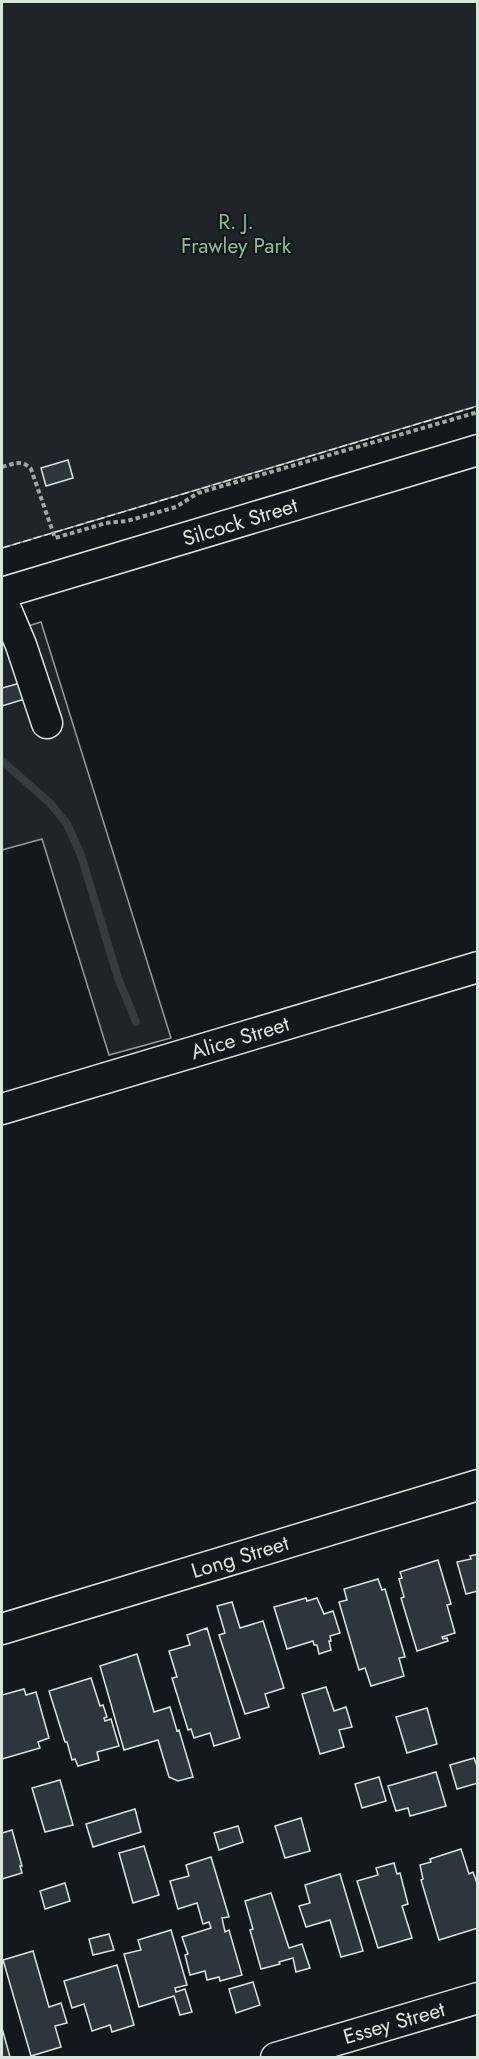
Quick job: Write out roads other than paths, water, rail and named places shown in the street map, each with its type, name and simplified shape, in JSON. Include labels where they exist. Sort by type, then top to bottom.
[{"type":"street","name":"Silcock Street","points":[[2,593],[477,450]]},
{"type":"street","points":[[2,600],[21,645],[47,723]]},
{"type":"street","name":"Alice Street","points":[[2,1109],[477,967]]},
{"type":"street","name":"Long Street","points":[[2,1629],[477,1485]]},
{"type":"street","name":"Essey Street","points":[[276,2058],[477,1998]]},
{"type":"waterway","points":[[2,761],[50,803],[67,824],[81,855],[118,978],[136,1022]]},
{"type":"park label","name":"R. J. Frawley Park","points":[[236,234]]}]
